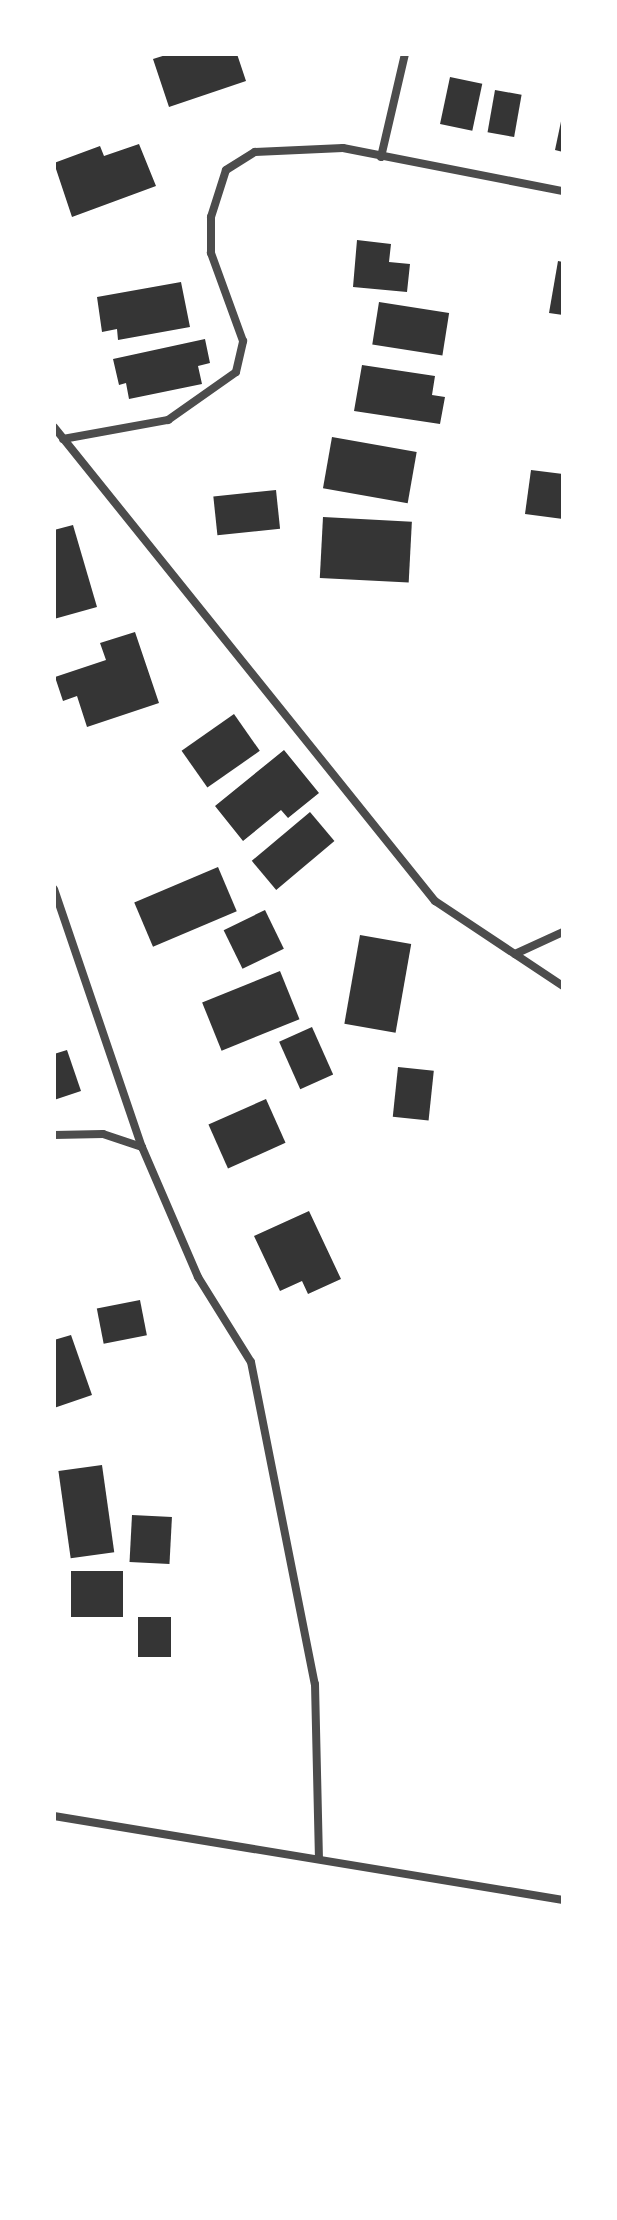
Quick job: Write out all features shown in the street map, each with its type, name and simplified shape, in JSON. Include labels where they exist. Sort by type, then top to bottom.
[{"type":"street","points":[[381,157],[405,54]]},
{"type":"street","points":[[63,439],[168,420],[236,372],[243,341],[211,253],[211,217],[226,170],[255,152],[343,148],[563,191]]},
{"type":"street","points":[[54,427],[435,901],[563,986]]},
{"type":"street","points":[[54,889],[142,1147],[198,1277],[251,1362],[315,1684],[319,1857]]},
{"type":"street","points":[[515,954],[563,932]]},
{"type":"street","points":[[54,1135],[103,1134],[142,1147]]},
{"type":"street","points":[[54,1816],[319,1857],[563,1900]]},
{"type":"building","points":[[169,54],[237,54],[246,81],[169,107],[153,59]]},
{"type":"building","points":[[450,77],[482,84],[472,131],[440,124]]},
{"type":"building","points":[[495,90],[522,95],[514,137],[488,132]]},
{"type":"building","points":[[563,112],[563,152],[555,150]]},
{"type":"building","points":[[139,144],[156,186],[72,217],[54,163],[100,146],[104,156]]},
{"type":"building","points":[[357,240],[391,244],[389,262],[410,264],[407,292],[353,287]]},
{"type":"building","points":[[558,261],[563,262],[563,315],[549,313]]},
{"type":"building","points":[[181,282],[190,327],[118,340],[117,329],[102,332],[97,297]]},
{"type":"building","points":[[379,302],[449,313],[442,356],[372,344]]},
{"type":"building","points":[[205,339],[210,363],[198,366],[202,384],[129,399],[126,383],[119,385],[113,359]]},
{"type":"building","points":[[362,365],[435,376],[432,395],[445,397],[440,424],[354,411]]},
{"type":"building","points":[[332,437],[417,452],[408,503],[323,488]]},
{"type":"building","points":[[531,470],[563,474],[563,519],[525,514]]},
{"type":"building","points":[[276,490],[280,529],[217,535],[213,497]]},
{"type":"building","points":[[323,517],[412,522],[409,583],[320,578]]},
{"type":"building","points":[[73,525],[97,607],[54,619],[54,530]]},
{"type":"building","points":[[135,632],[159,703],[87,727],[77,696],[63,701],[55,677],[106,660],[100,643]]},
{"type":"building","points":[[234,714],[260,751],[207,788],[182,751]]},
{"type":"building","points":[[284,750],[319,793],[288,818],[281,810],[243,841],[215,806]]},
{"type":"building","points":[[310,812],[334,841],[276,890],[252,861]]},
{"type":"building","points":[[218,867],[237,911],[153,947],[134,903]]},
{"type":"building","points":[[265,910],[284,949],[243,969],[224,930]]},
{"type":"building","points":[[360,935],[411,944],[396,1033],[344,1024]]},
{"type":"building","points":[[280,971],[299,1019],[222,1051],[202,1002]]},
{"type":"building","points":[[312,1027],[333,1075],[300,1089],[279,1042]]},
{"type":"building","points":[[67,1050],[81,1091],[54,1100],[54,1054]]},
{"type":"building","points":[[398,1067],[434,1071],[429,1120],[393,1117]]},
{"type":"building","points":[[266,1099],[286,1143],[228,1168],[208,1125]]},
{"type":"building","points":[[309,1211],[341,1279],[308,1294],[302,1281],[280,1291],[254,1236]]},
{"type":"building","points":[[140,1300],[147,1335],[104,1344],[97,1308]]},
{"type":"building","points":[[71,1335],[92,1395],[54,1408],[54,1340]]},
{"type":"building","points":[[102,1465],[114,1552],[71,1558],[58,1471]]},
{"type":"building","points":[[132,1515],[172,1517],[169,1564],[130,1562]]},
{"type":"building","points":[[71,1571],[123,1571],[123,1617],[71,1617]]},
{"type":"building","points":[[138,1617],[171,1617],[171,1657],[138,1657]]}]
